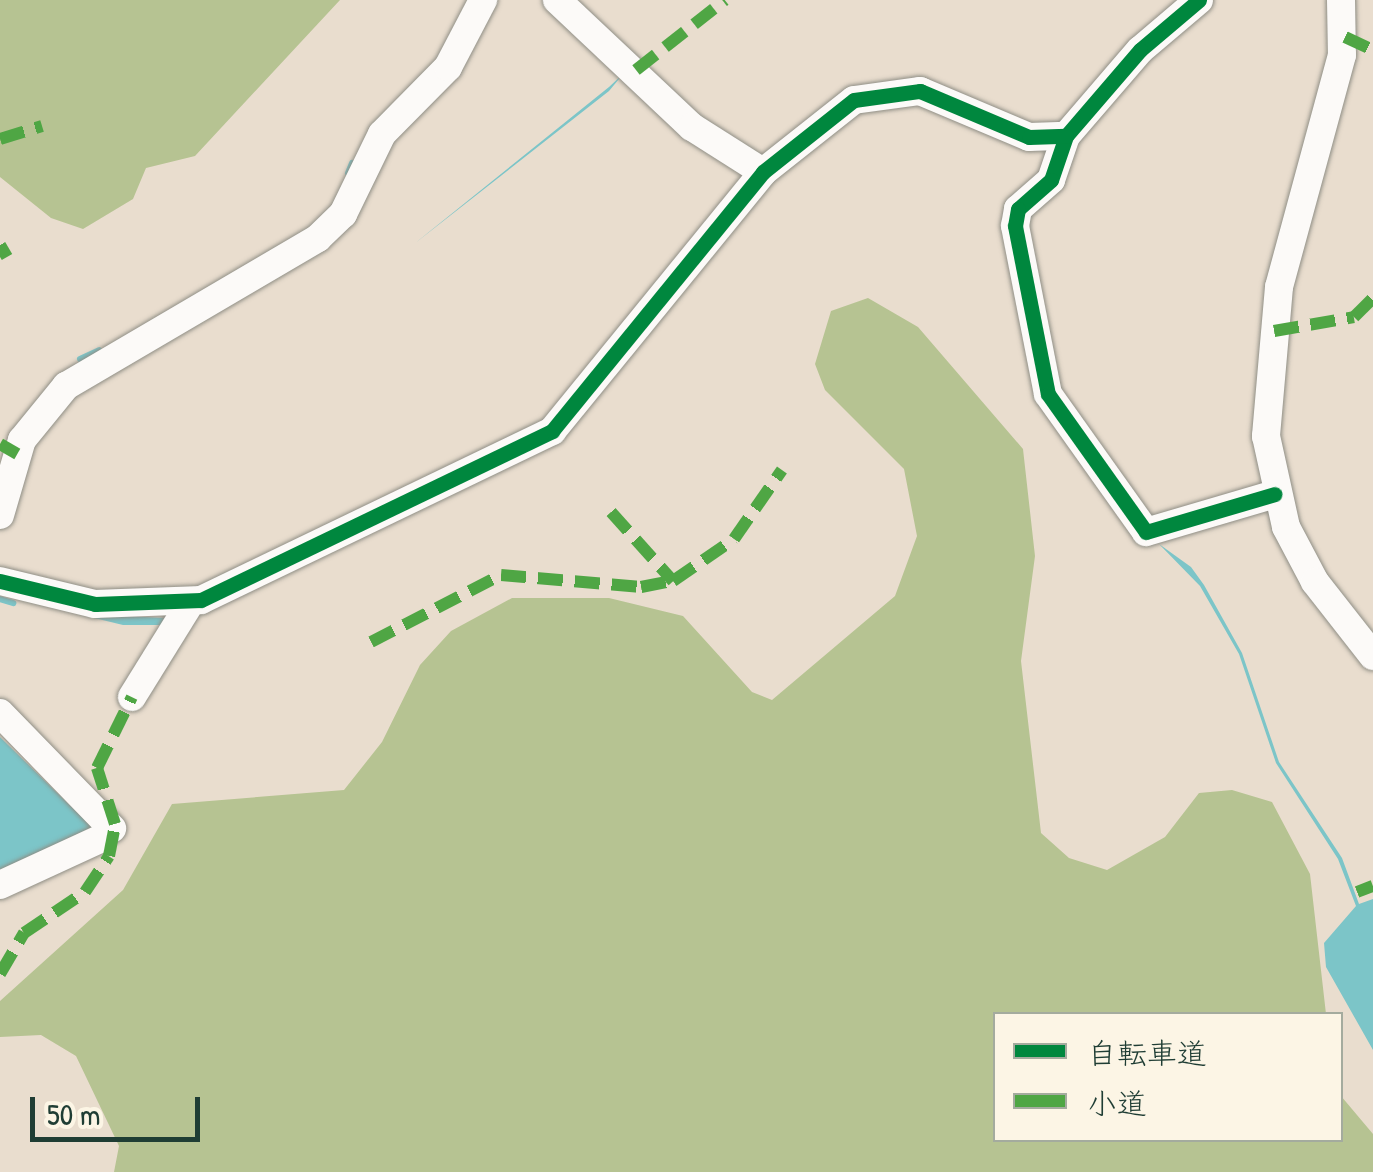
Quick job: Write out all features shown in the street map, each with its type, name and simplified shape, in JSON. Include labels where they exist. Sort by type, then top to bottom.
[{"type":"street","points":[[0,515],[22,440],[66,386],[318,238],[343,214],[382,134],[448,67],[483,0]]},
{"type":"street","points":[[558,0],[692,126],[763,172]]},
{"type":"street","points":[[1199,0],[1140,50],[1066,136],[1050,180],[1024,201],[1015,226],[1040,368],[1068,428],[1152,536],[1275,494]]},
{"type":"street","points":[[1341,0],[1342,55],[1277,302],[1266,436],[1275,494],[1315,582],[1373,656]]},
{"type":"street","points":[[0,581],[58,600],[191,602],[552,431],[763,172],[833,110],[886,89],[934,94],[1030,137],[1066,136]]},
{"type":"street","points":[[132,697],[191,602]]},
{"type":"street","points":[[0,713],[106,834],[0,885]]},
{"type":"green space","points":[[0,0],[340,0],[195,156],[146,168],[133,199],[83,229],[51,218],[0,177]]},
{"type":"green space","points":[[868,298],[918,327],[1023,449],[1035,556],[1021,661],[1041,833],[1069,858],[1107,870],[1165,837],[1199,793],[1232,790],[1272,802],[1310,874],[1326,1012],[993,1012],[993,1142],[1343,1142],[1343,1098],[1373,1134],[1373,1172],[114,1172],[119,1146],[76,1056],[41,1035],[0,1037],[0,1001],[123,890],[172,804],[344,790],[382,742],[420,665],[451,631],[512,598],[609,598],[683,616],[752,692],[772,700],[895,596],[917,536],[904,469],[825,390],[815,364],[831,311]]},
{"type":"water","points":[[624,73],[609,91],[414,244],[609,87]]},
{"type":"water","points":[[1159,544],[1191,567],[1204,585],[1242,653],[1279,762],[1342,858],[1359,904],[1373,899],[1373,1050],[1326,967],[1324,943],[1356,906],[1338,859],[1276,763],[1239,654],[1200,586]]},
{"type":"water","points":[[78,614],[166,618],[168,625],[123,625]]},
{"type":"water","points":[[0,737],[92,827],[0,872]]},
{"type":"waterway","points":[[348,173],[352,163]]},
{"type":"waterway","points":[[80,359],[99,350]]},
{"type":"waterway","points":[[0,599],[13,603]]},
{"type":"marked path","points":[[636,70],[725,0]]},
{"type":"marked path","points":[[1345,37],[1373,50]]},
{"type":"marked path","points":[[0,139],[42,126]]},
{"type":"marked path","points":[[0,245],[7,257]]},
{"type":"marked path","points":[[1274,331],[1354,317],[1373,298]]},
{"type":"marked path","points":[[0,444],[17,454]]},
{"type":"marked path","points":[[371,642],[501,575],[641,587],[673,581],[734,539],[782,470]]},
{"type":"marked path","points":[[611,512],[673,581]]},
{"type":"marked path","points":[[0,974],[24,933],[85,892],[109,856],[115,824],[97,768],[132,697]]},
{"type":"marked path","points":[[1357,892],[1373,886]]},
{"type":"cycle path","points":[[1199,0],[1140,50],[1066,136],[1051,180],[1018,209],[1015,226],[1048,394],[1146,532],[1275,494]]},
{"type":"cycle path","points":[[0,581],[95,604],[201,600],[552,431],[763,172],[854,100],[920,91],[1029,137],[1066,136]]}]
